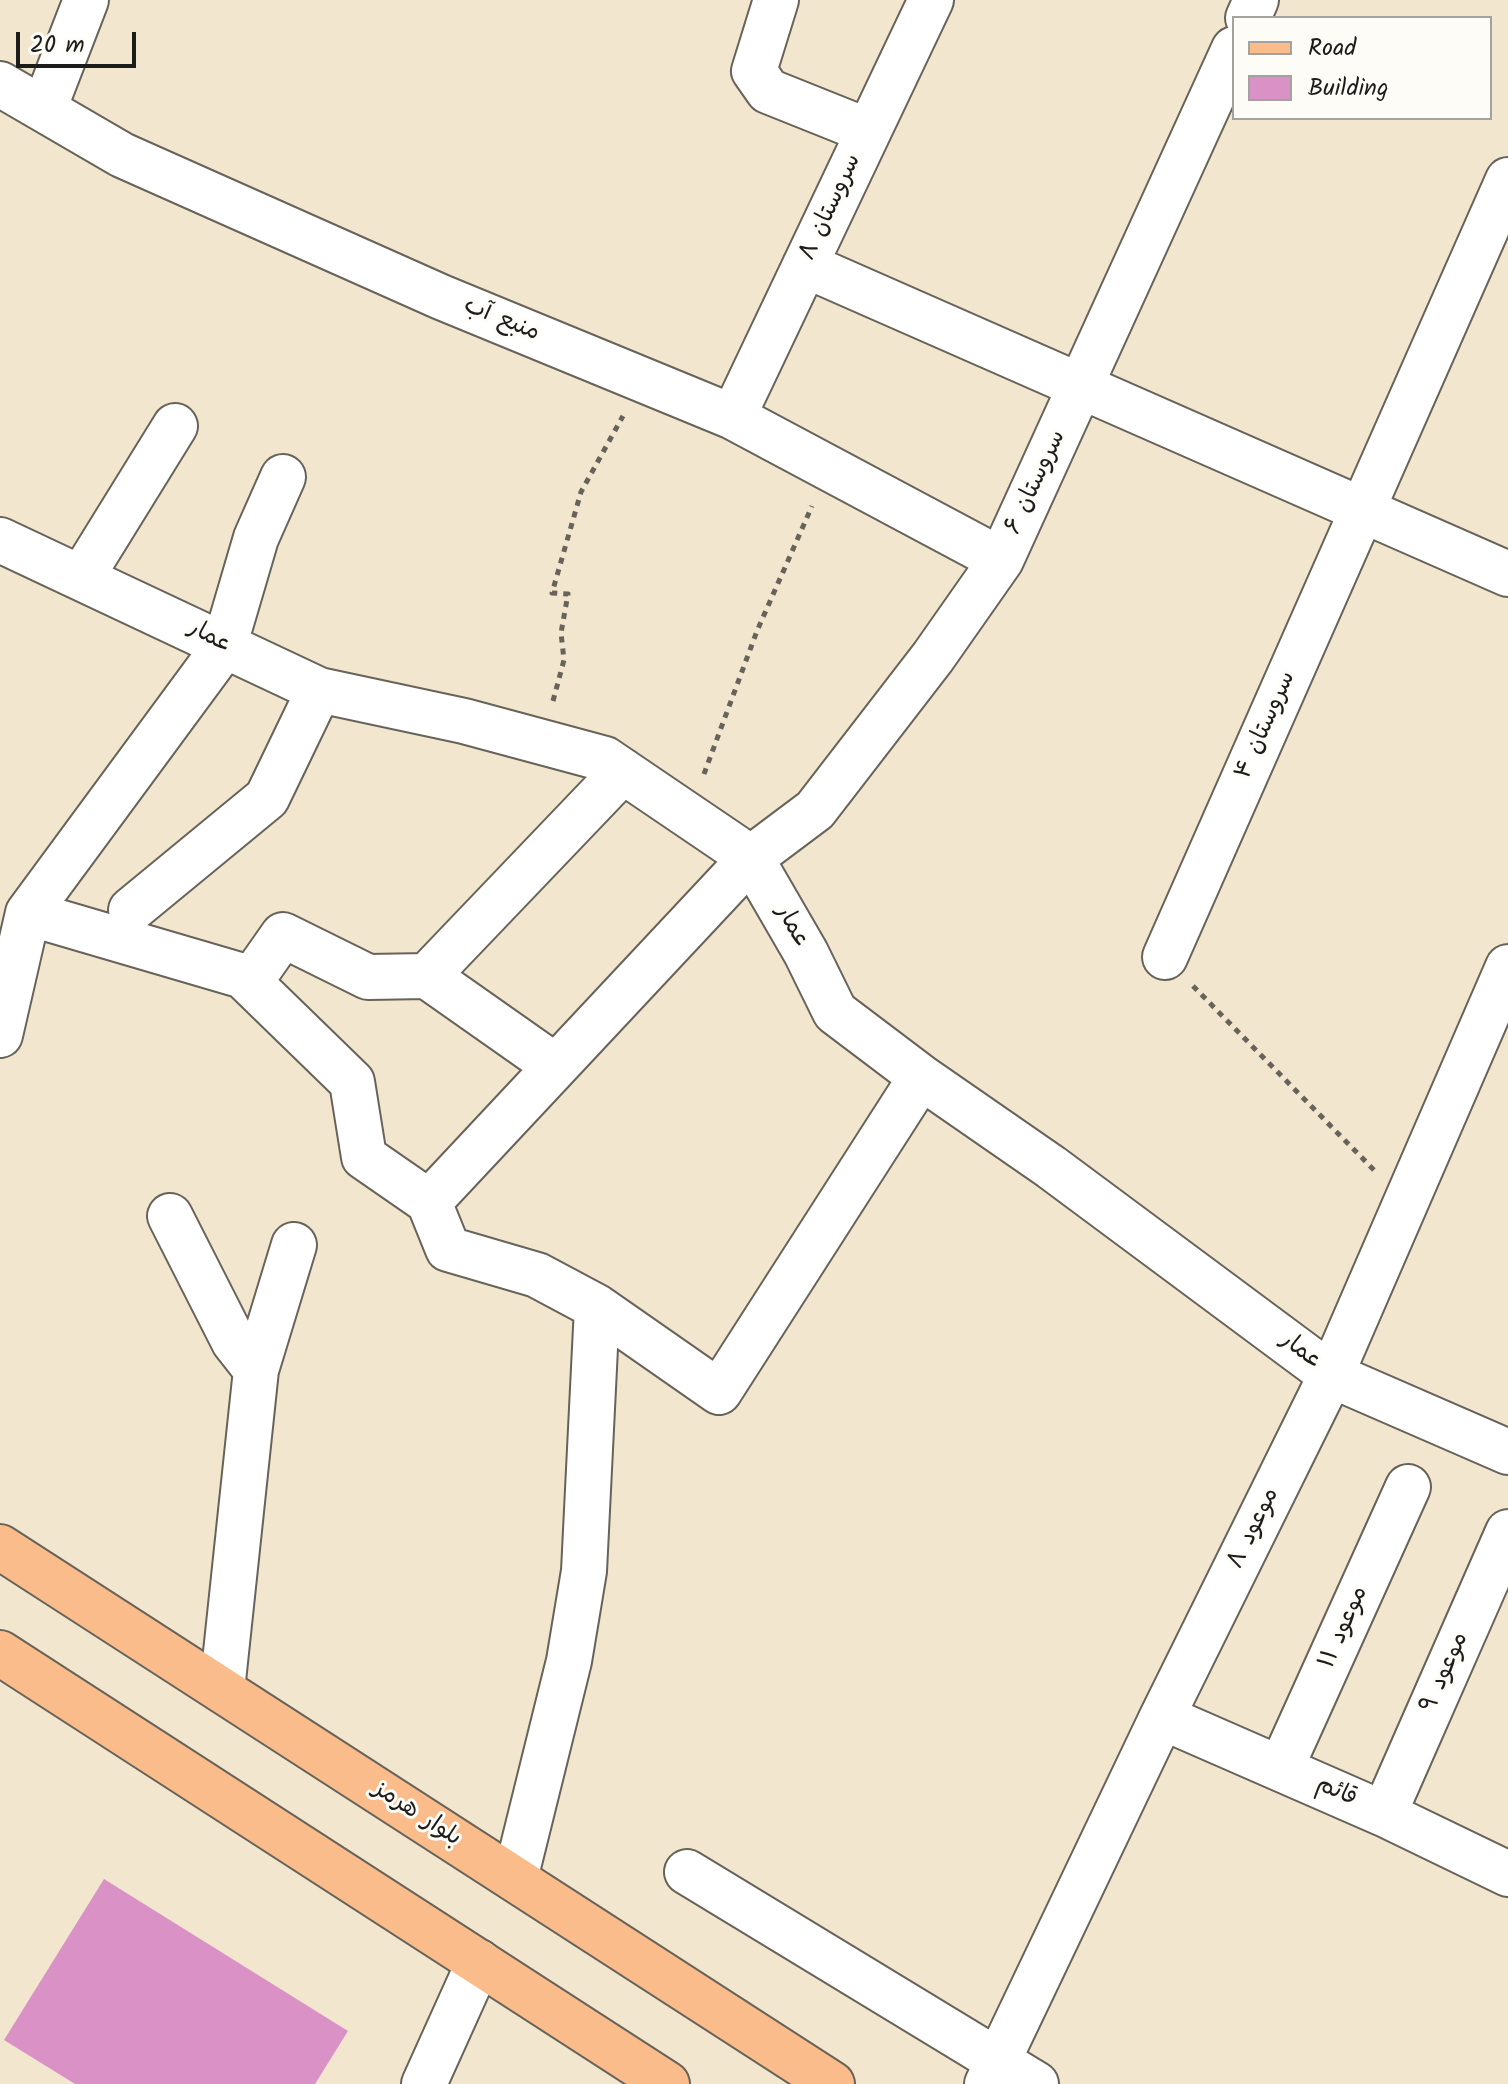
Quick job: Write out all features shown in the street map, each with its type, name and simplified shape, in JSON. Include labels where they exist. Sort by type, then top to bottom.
[{"type":"main road","name":"بلوار هرمز","points":[[0,1547],[832,2084]]},
{"type":"main road","points":[[0,1653],[667,2084]]},
{"type":"street","points":[[44,109],[86,0]]},
{"type":"street","points":[[776,0],[754,71],[768,91],[868,131]]},
{"type":"street","name":"سروستان ۸","points":[[733,417],[931,0]]},
{"type":"street","name":"سروستان ۶","points":[[429,1202],[751,858],[815,810],[933,657],[1001,560],[1232,53]]},
{"type":"street","name":"منبع آب","points":[[0,84],[122,155],[441,297],[733,417],[1001,560]]},
{"type":"street","name":"سروستان ۴","points":[[1165,957],[1508,180]]},
{"type":"street","points":[[805,265],[1508,574]]},
{"type":"street","points":[[81,578],[175,426]]},
{"type":"street","points":[[0,1035],[28,913],[224,647],[256,538],[283,477]]},
{"type":"street","name":"عمار","points":[[0,540],[319,690],[464,721],[605,759],[751,858],[806,953],[835,1012],[921,1077],[1051,1167],[1331,1375],[1508,1452]]},
{"type":"street","points":[[131,910],[267,798],[319,690]]},
{"type":"street","points":[[427,976],[623,771]]},
{"type":"street","points":[[28,913],[243,976],[352,1082],[364,1157],[429,1202],[448,1249],[537,1275],[597,1307],[719,1392],[921,1077]]},
{"type":"street","points":[[250,982],[283,935],[368,977],[427,976],[555,1066]]},
{"type":"street","name":"موعود ۸","points":[[992,2073],[1162,1717],[1331,1375],[1508,967]]},
{"type":"street","points":[[170,1216],[234,1342],[256,1370]]},
{"type":"street","points":[[222,1690],[256,1370],[294,1245]]},
{"type":"street","points":[[515,1879],[569,1661],[584,1571],[597,1307]]},
{"type":"street","name":"موعود ۱۱","points":[[1281,1768],[1408,1487]]},
{"type":"street","name":"موعود ۹","points":[[1384,1814],[1508,1532]]},
{"type":"street","name":"قائم","points":[[1162,1717],[1384,1814],[1508,1874]]},
{"type":"street","points":[[687,1872],[992,2073],[1036,2084]]},
{"type":"street","points":[[424,2084],[479,1962]]},
{"type":"path","points":[[543,742],[564,660],[561,633],[568,594],[552,593],[560,564],[581,492],[643,380]]},
{"type":"path","points":[[689,816],[757,631],[829,468]]},
{"type":"path","points":[[1165,957],[1406,1202]]},
{"type":"building","points":[[104,1879],[348,2031],[315,2084],[75,2084],[4,2040]]}]
